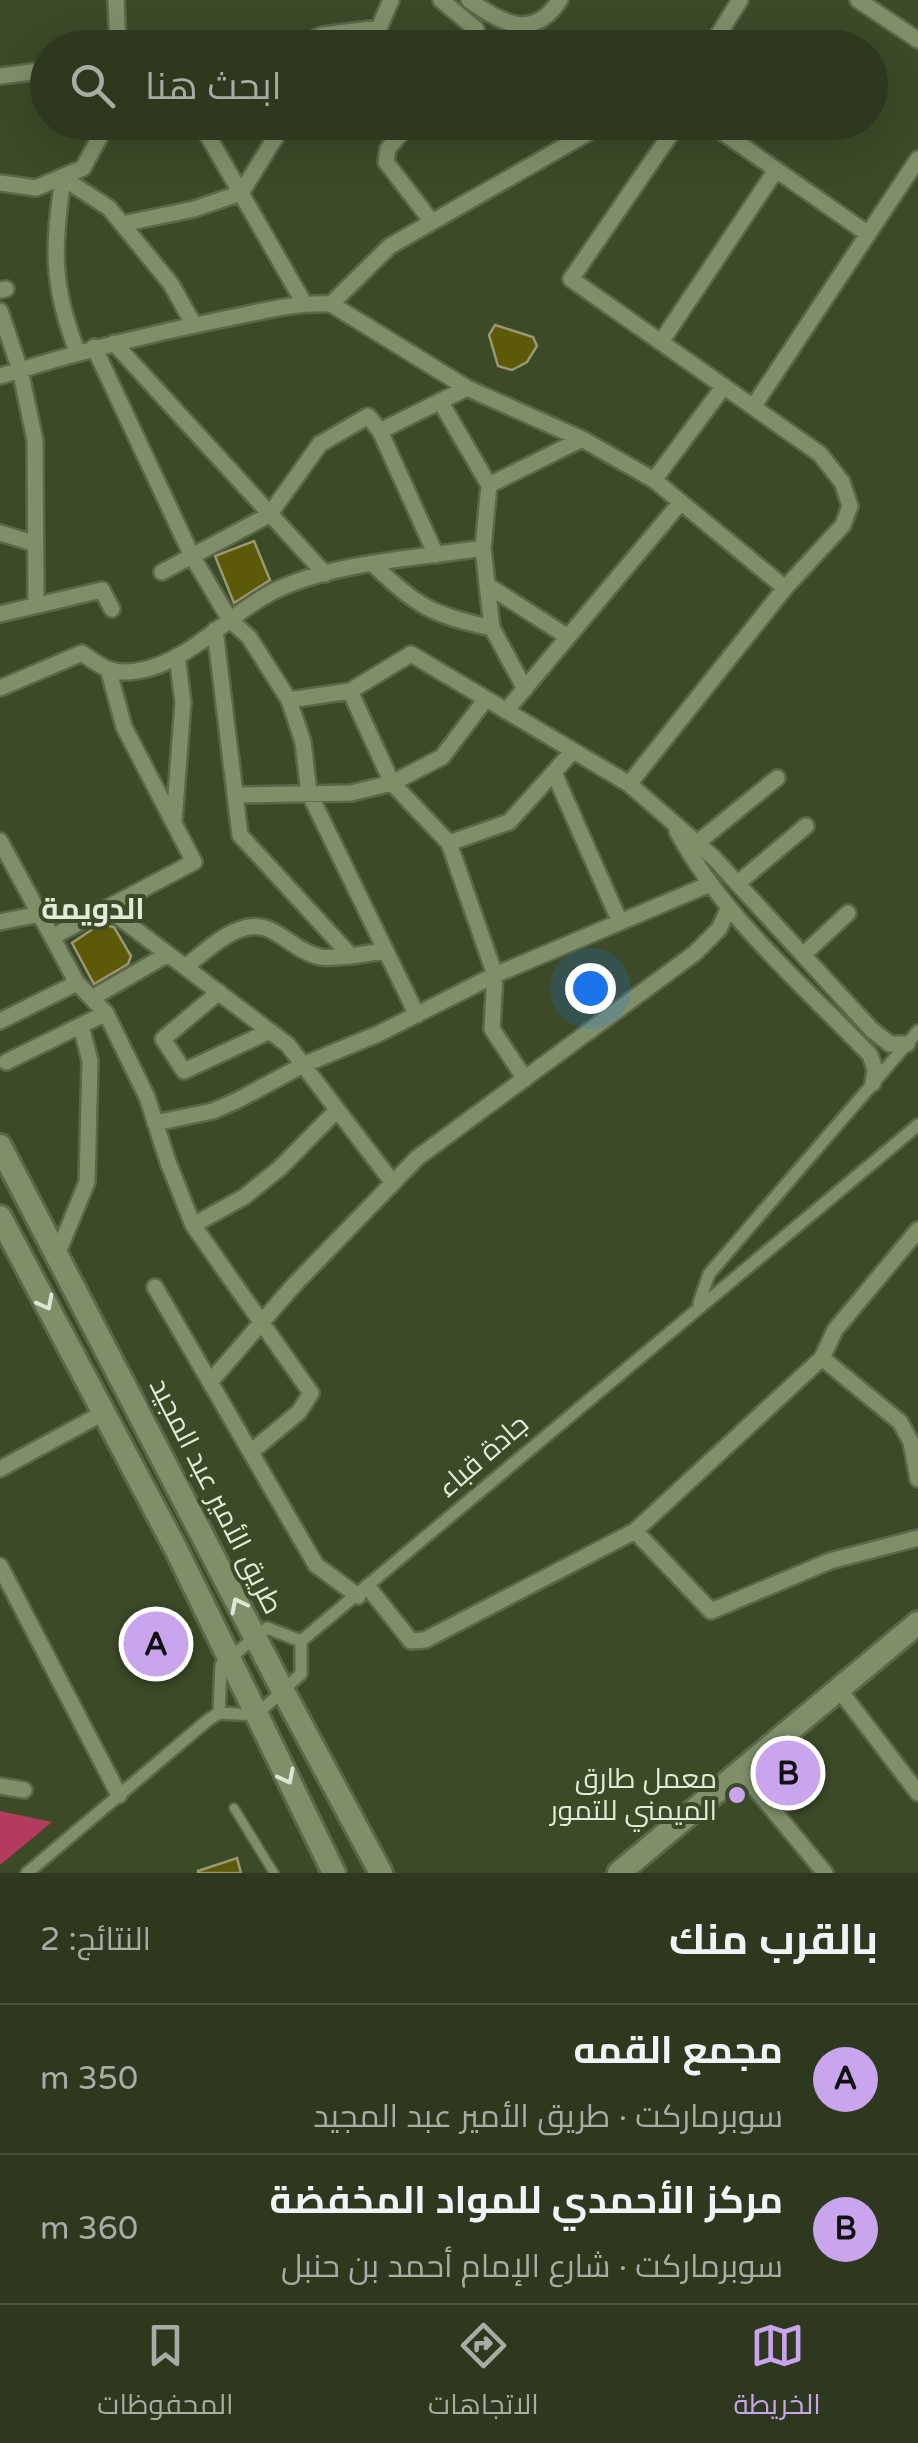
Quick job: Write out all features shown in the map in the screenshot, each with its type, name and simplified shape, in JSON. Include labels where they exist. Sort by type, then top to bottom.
[{"type":"main road","name":"طريق الأمير عبد المجيد","points":[[0,1146],[381,1873]]},
{"type":"main road","points":[[0,1217],[223,1642],[334,1873]]},
{"type":"main road","points":[[63,1336],[92,1322]]},
{"type":"main road","points":[[619,1873],[918,1623]]},
{"type":"street","points":[[116,0],[117,30]]},
{"type":"street","points":[[361,30],[380,28],[391,0]]},
{"type":"street","points":[[441,0],[475,30]]},
{"type":"street","points":[[469,0],[507,23],[529,26],[548,19],[560,0]]},
{"type":"street","points":[[721,30],[740,0]]},
{"type":"street","points":[[858,0],[918,40]]},
{"type":"street","points":[[882,16],[893,0]]},
{"type":"street","points":[[0,76],[30,72]]},
{"type":"street","points":[[0,184],[36,188],[63,178],[83,168],[98,140]]},
{"type":"street","points":[[210,140],[304,303]]},
{"type":"street","points":[[122,224],[241,193],[275,140]]},
{"type":"street","points":[[395,140],[388,149],[386,162],[432,222]]},
{"type":"street","points":[[330,304],[390,246],[576,140]]},
{"type":"street","points":[[629,784],[785,588],[843,524],[850,506],[842,482],[820,454],[571,278],[667,140]]},
{"type":"street","points":[[734,140],[868,234]]},
{"type":"street","points":[[753,407],[918,159]]},
{"type":"street","points":[[661,342],[776,170]]},
{"type":"street","points":[[63,178],[109,208],[171,284],[194,325]]},
{"type":"street","points":[[63,178],[54,240],[56,285],[77,352]]},
{"type":"street","points":[[0,376],[94,347],[194,325],[304,303],[330,304],[467,388],[582,439],[654,480],[785,588]]},
{"type":"street","points":[[0,311],[20,370],[35,440],[36,603]]},
{"type":"street","points":[[114,343],[325,574]]},
{"type":"street","points":[[94,347],[192,556],[230,620],[249,637],[289,700],[303,742],[309,792],[417,1015]]},
{"type":"street","points":[[654,480],[724,386]]},
{"type":"street","points":[[380,431],[467,388]]},
{"type":"street","points":[[440,401],[490,486],[483,548],[492,628],[524,689]]},
{"type":"street","points":[[162,572],[269,515],[320,444],[368,416],[380,431],[436,555]]},
{"type":"street","points":[[490,486],[582,439]]},
{"type":"street","points":[[506,711],[681,502]]},
{"type":"street","points":[[0,533],[33,543]]},
{"type":"street","points":[[109,672],[139,671],[177,656],[275,591],[325,574],[483,548]]},
{"type":"street","points":[[374,565],[406,596],[443,617],[492,628]]},
{"type":"street","points":[[487,585],[568,637]]},
{"type":"street","points":[[0,614],[102,590],[112,609]]},
{"type":"street","points":[[215,630],[240,835],[351,956]]},
{"type":"street","points":[[0,688],[82,652],[109,672],[124,727],[194,862],[52,936]]},
{"type":"street","points":[[289,700],[350,691],[411,654],[629,784],[738,883],[872,1030],[890,1044],[906,1044]]},
{"type":"street","points":[[174,823],[183,702],[177,656]]},
{"type":"street","points":[[350,691],[392,782],[449,843],[495,975],[492,1029],[525,1080]]},
{"type":"street","points":[[236,795],[350,793],[392,782],[442,758],[486,699]]},
{"type":"street","points":[[449,843],[509,822],[574,751]]},
{"type":"street","points":[[554,773],[620,922]]},
{"type":"street","points":[[697,843],[778,778]]},
{"type":"street","points":[[670,820],[729,908],[870,1055],[875,1069],[873,1083]]},
{"type":"street","points":[[738,883],[806,826]]},
{"type":"street","points":[[0,841],[77,983],[106,1013],[147,1097],[194,1225],[311,1392],[299,1412],[252,1451]]},
{"type":"street","points":[[155,1123],[213,1110],[269,1086],[303,1065],[417,1015],[495,975],[710,884]]},
{"type":"street","points":[[106,908],[288,1044],[392,1183]]},
{"type":"street","points":[[212,1381],[261,1323],[417,1158],[695,953],[719,929],[729,908]]},
{"type":"street","points":[[803,955],[848,913]]},
{"type":"street","points":[[0,922],[40,914]]},
{"type":"street","points":[[185,967],[231,932],[248,926],[264,925],[320,957],[384,952]]},
{"type":"street","points":[[92,998],[168,954]]},
{"type":"street","points":[[0,1021],[77,983]]},
{"type":"street","points":[[219,992],[163,1039],[184,1072],[270,1031]]},
{"type":"street","points":[[6,1062],[106,1013]]},
{"type":"street","points":[[57,1255],[86,1182],[90,1061],[81,1026]]},
{"type":"street","name":"جادة قباء","points":[[697,1307],[709,1274],[918,1031]]},
{"type":"street","points":[[194,1225],[244,1197],[280,1168],[337,1110]]},
{"type":"street","name":"جادة قباء","points":[[300,1641],[918,1125]]},
{"type":"street","points":[[155,1286],[316,1565],[363,1591],[411,1641],[424,1640],[635,1531],[822,1358],[834,1330],[918,1230]]},
{"type":"street","points":[[822,1358],[900,1422],[911,1442],[918,1479]]},
{"type":"street","points":[[0,1468],[103,1413]]},
{"type":"street","points":[[635,1531],[711,1611],[830,1561],[918,1538]]},
{"type":"street","points":[[0,1566],[119,1796]]},
{"type":"street","points":[[28,1873],[219,1713],[256,1715],[302,1674],[300,1641],[268,1628],[221,1664],[219,1713]]},
{"type":"street","points":[[838,1688],[918,1793]]},
{"type":"street","points":[[740,1770],[825,1873]]},
{"type":"street","points":[[0,1786],[24,1790]]},
{"type":"lane","points":[[234,1808],[274,1873]]},
{"type":"shaded area","points":[[0,1811],[52,1822],[0,1865]]},
{"type":"building","points":[[495,325],[533,337],[537,346],[527,362],[512,370],[498,366],[489,335]]},
{"type":"building","points":[[254,541],[270,580],[234,603],[215,556]]},
{"type":"building","points":[[100,924],[114,927],[131,956],[128,964],[94,984],[72,943]]},
{"type":"building","points":[[237,1858],[241,1873],[198,1873],[198,1871]]},
{"type":"place","name":"مجمع القمه","points":[[156,1644]]},
{"type":"place","name":"مركز الأحمدي للمواد المخفضة","points":[[788,1773]]},
{"type":"place","name":"معمل طارق الميمني للتمور","points":[[737,1795]]},
{"type":"district","name":"الدويمة","points":[[93,909]]}]
